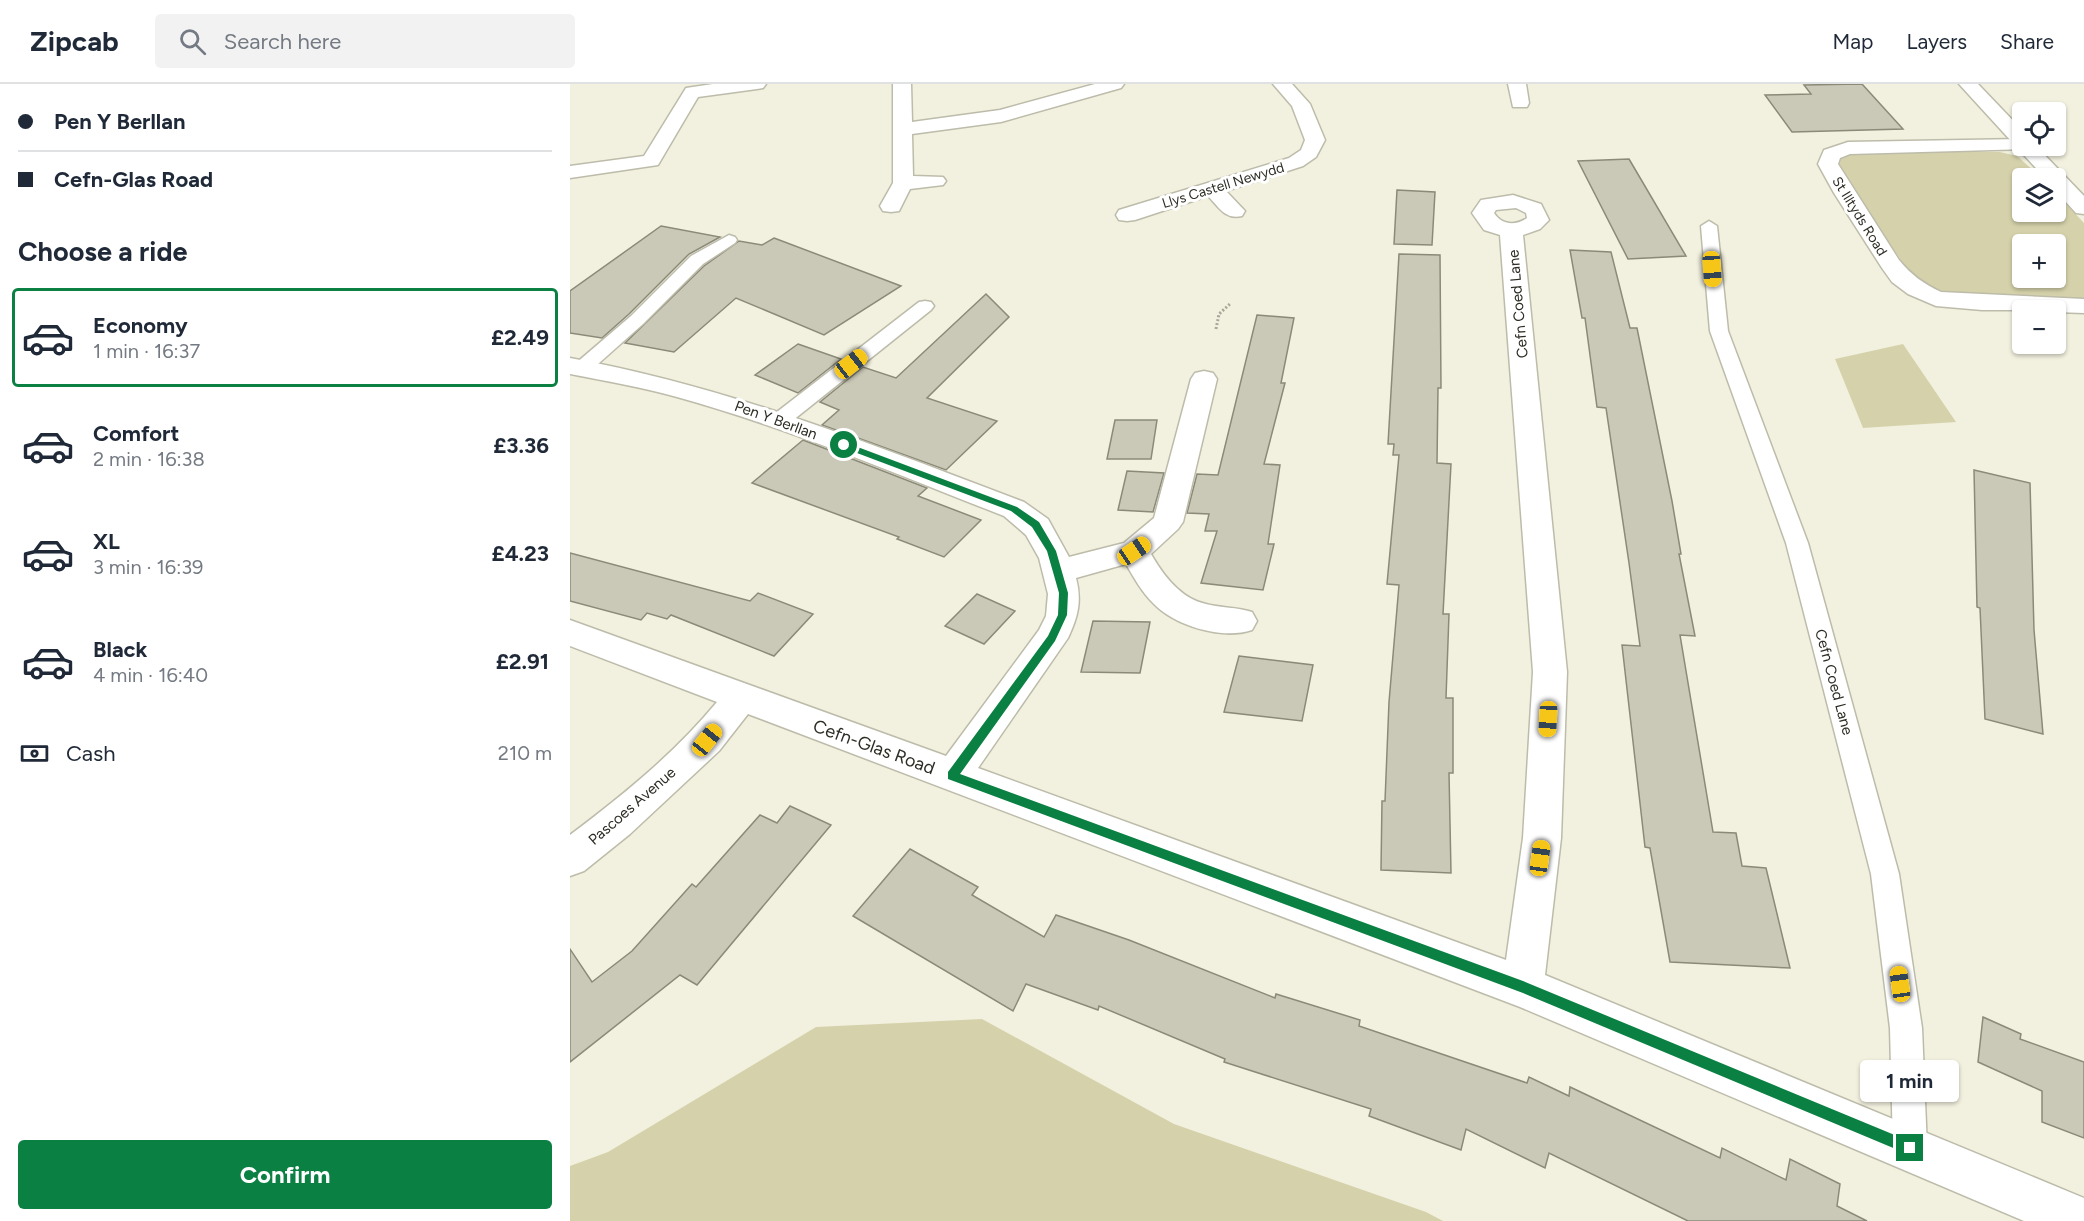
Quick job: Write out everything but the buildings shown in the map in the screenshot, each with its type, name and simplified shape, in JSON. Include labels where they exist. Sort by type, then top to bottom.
[{"type":"street","points":[[635,187],[692,88],[757,84]]},
{"type":"street","points":[[891,206],[903,183],[902,84]]},
{"type":"street","points":[[903,129],[1002,117],[1115,84]]},
{"type":"street","name":"Llys Castell Newydd","points":[[1127,215],[1296,162],[1309,153],[1315,140],[1301,104],[1281,84]]},
{"type":"street","points":[[1517,84],[1520,103]]},
{"type":"street","points":[[1968,84],[2012,132]]},
{"type":"street","name":"St Illtyds Road","points":[[2012,144],[1848,148],[1831,154],[1828,164],[1844,193],[1890,263],[1900,277],[1916,289],[1936,299],[1982,303],[2084,306]]},
{"type":"street","points":[[2034,156],[2084,208]]},
{"type":"street","points":[[570,172],[651,161]]},
{"type":"street","points":[[903,183],[936,181]]},
{"type":"street","points":[[1212,188],[1234,211]]},
{"type":"street","name":"Cefn Coed Lane","points":[[1511,230],[1550,672],[1542,838],[1523,987]]},
{"type":"street","name":"Pen Y Berllan","points":[[576,367],[717,399],[780,420],[1014,509],[1035,525],[1051,551],[1058,572],[1064,593],[1062,615],[1052,638],[952,776]]},
{"type":"street","points":[[1058,572],[1134,551],[1150,540],[1168,522],[1204,379]]},
{"type":"street","points":[[1134,551],[1145,572],[1180,609],[1210,620],[1241,621]]},
{"type":"street","name":"Cefn-Glas Road","points":[[570,633],[1523,987],[2080,1221]]},
{"type":"street","name":"Pascoes Avenue","points":[[570,858],[617,822],[707,740],[741,698]]},
{"type":"lane","name":"Cefn Coed Lane","points":[[1709,226],[1719,331],[1797,543],[1885,874],[1906,1028],[1910,1148]]},
{"type":"lane","points":[[576,367],[637,320],[697,260],[729,240]]},
{"type":"lane","points":[[780,420],[925,306]]},
{"type":"path","points":[[1216,329],[1219,314],[1231,303]]},
{"type":"shaded area","points":[[1864,152],[2000,152],[2017,156],[2031,168],[2012,168],[2012,222],[2066,222],[2066,204],[2084,223],[2084,299],[1950,294],[1931,288],[1913,278],[1840,170],[1839,160],[1847,154]]},
{"type":"shaded area","points":[[1903,344],[1956,422],[1863,428],[1835,359]]},
{"type":"shaded area","points":[[982,1019],[1174,1124],[1426,1212],[1443,1221],[570,1221],[570,1166],[608,1152],[816,1027]]},
{"type":"route","points":[[844,445],[1014,509],[1035,525],[1051,551],[1064,593],[1062,615],[1052,638],[952,776],[1523,987],[1910,1148]]}]
